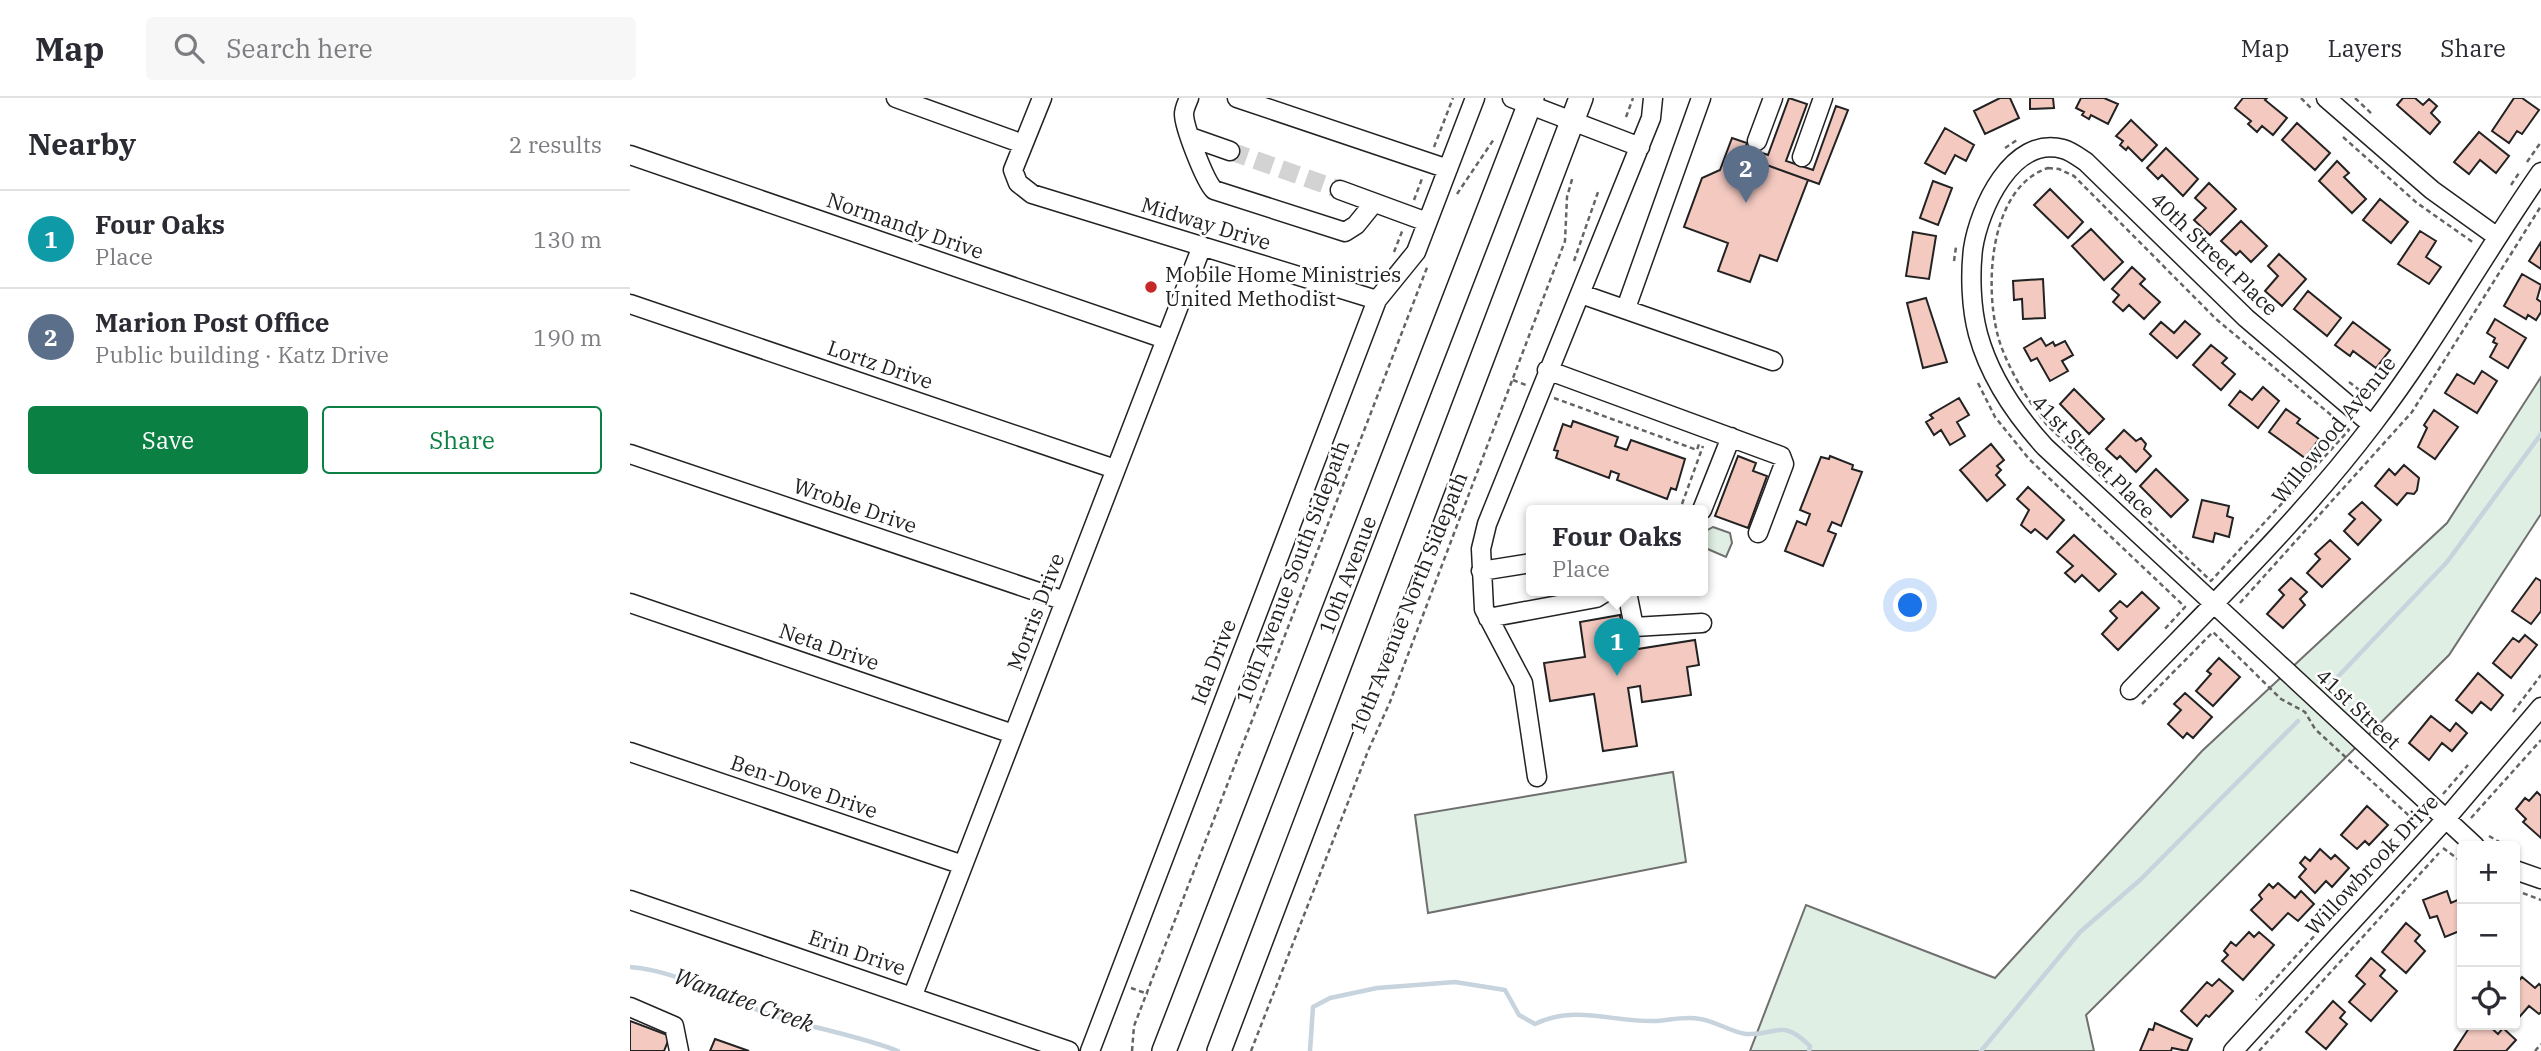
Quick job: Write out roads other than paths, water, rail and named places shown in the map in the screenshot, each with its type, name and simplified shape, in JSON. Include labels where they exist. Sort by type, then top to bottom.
[{"type":"main road","points":[[1219,1051],[1581,98]]},
{"type":"main road","name":"10th Avenue","points":[[1164,1051],[1525,100]]},
{"type":"street","points":[[906,100],[1024,144],[1042,98]]},
{"type":"street","points":[[1189,98],[1184,112],[1187,133],[1193,138],[1230,151]]},
{"type":"street","points":[[1237,98],[1448,169]]},
{"type":"street","points":[[1377,300],[1416,253],[1475,98]]},
{"type":"street","points":[[1536,777],[1523,683],[1484,609],[1481,549],[1487,524],[1547,370],[1581,294],[1640,147],[1651,118],[1653,98]]},
{"type":"street","points":[[1626,308],[1701,98]]},
{"type":"street","points":[[1757,141],[1773,98]]},
{"type":"street","points":[[1802,157],[1823,98]]},
{"type":"street","points":[[1525,100],[1573,122],[1640,147]]},
{"type":"street","points":[[2319,104],[2496,236]]},
{"type":"street","points":[[1193,138],[1206,182],[1214,190],[1345,232],[1356,225],[1373,204]]},
{"type":"street","name":"Midway Drive","points":[[1024,144],[1013,170],[1018,183],[1032,194],[1377,300]]},
{"type":"street","name":"40th Street Place","points":[[2009,155],[2038,149],[2063,149],[2086,162],[2246,318],[2372,425]]},
{"type":"street","name":"Normandy Drive","points":[[630,155],[1166,339]]},
{"type":"street","name":"41st Street Place","points":[[2009,155],[1986,208],[1973,248],[1974,313],[1977,333],[1990,368],[2006,399],[2045,447],[2212,605]]},
{"type":"street","name":"Willowood Avenue","points":[[2136,697],[2212,605],[2298,513],[2372,425],[2438,333],[2496,236],[2541,172]]},
{"type":"street","points":[[1340,190],[1427,222]]},
{"type":"street","name":"Morris Drive","points":[[912,995],[1202,246]]},
{"type":"street","points":[[1581,294],[1773,361]]},
{"type":"street","name":"Ida Drive","points":[[1092,1045],[1377,300]]},
{"type":"street","name":"Lortz Drive","points":[[630,304],[1115,469]]},
{"type":"street","points":[[1547,370],[1781,456],[1784,464],[1758,533]]},
{"type":"street","points":[[1704,505],[1731,437]]},
{"type":"street","name":"Wroble Drive","points":[[630,454],[1065,601]]},
{"type":"street","points":[[1481,571],[1526,564]]},
{"type":"street","points":[[1488,618],[1599,596]]},
{"type":"street","points":[[1627,596],[1634,627],[1703,622]]},
{"type":"street","name":"Neta Drive","points":[[630,603],[1013,734]]},
{"type":"street","name":"41st Street","points":[[2212,605],[2445,820],[2482,841]]},
{"type":"street","name":"Willowbrook Drive","points":[[2233,1051],[2445,820],[2541,707]]},
{"type":"street","name":"Ben-Dove Drive","points":[[630,752],[963,864]]},
{"type":"street","points":[[2520,872],[2541,879]]},
{"type":"street","name":"Erin Drive","points":[[630,901],[912,995],[1069,1051]]},
{"type":"street","points":[[630,1007],[674,1026],[679,1051]]},
{"type":"waterway","points":[[2330,685],[2447,562],[2541,434]]},
{"type":"waterway","points":[[1981,1051],[2080,932],[2140,880],[2298,721]]},
{"type":"waterway","name":"Wanatee Creek","points":[[630,967],[668,974],[759,1011],[898,1051]]},
{"type":"waterway","name":"Wanatee Creek","points":[[1310,1051],[1313,1007],[1330,998],[1377,988],[1455,982],[1505,990],[1519,1015],[1535,1024],[1565,1015],[1641,1021],[1694,1018],[1746,1034],[1779,1030],[1792,1032],[1810,1046],[1809,1051]]},
{"type":"tunnel","points":[[1230,151],[1340,190]]},
{"type":"place","name":"Marion Post Office","points":[[1746,203]]},
{"type":"place","name":"Mobile Home Ministries United Methodist","points":[[1151,287]]},
{"type":"place","name":"Four Oaks","points":[[1617,676]]}]
